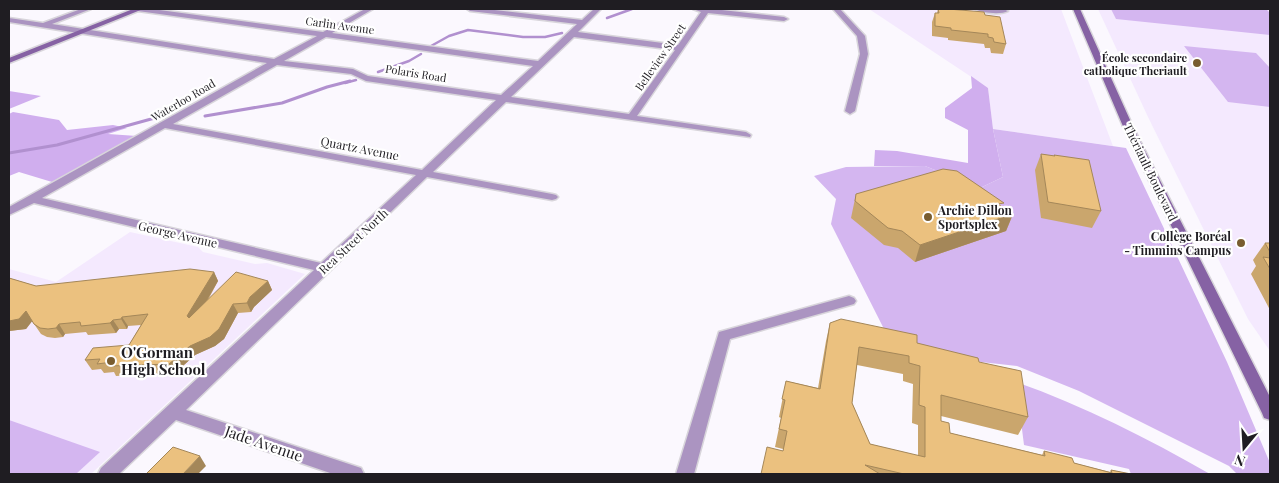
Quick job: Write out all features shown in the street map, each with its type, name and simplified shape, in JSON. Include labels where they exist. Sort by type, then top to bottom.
[{"type":"main road","points":[[9,61],[138,9]]},
{"type":"main road","name":"Thériault Boulevard","points":[[1076,9],[1130,130],[1270,413]]},
{"type":"street","points":[[43,25],[86,9]]},
{"type":"street","name":"Carlin Avenue","points":[[138,9],[539,64]]},
{"type":"street","name":"Waterloo Road","points":[[9,212],[370,9]]},
{"type":"street","points":[[470,9],[584,23]]},
{"type":"street","name":"Rea Street North","points":[[107,474],[598,9]]},
{"type":"street","points":[[696,9],[784,19]]},
{"type":"street","name":"Belleview Street","points":[[631,118],[707,9]]},
{"type":"street","points":[[836,9],[860,36],[864,54],[850,111]]},
{"type":"street","points":[[979,9],[1004,11]]},
{"type":"street","name":"Polaris Road","points":[[9,20],[275,62],[353,72],[366,78],[746,135]]},
{"type":"street","points":[[572,34],[680,48]]},
{"type":"street","name":"Quartz Avenue","points":[[164,125],[552,197]]},
{"type":"street","name":"George Avenue","points":[[32,199],[325,268]]},
{"type":"street","points":[[685,474],[724,336],[849,301]]},
{"type":"street","name":"Jade Avenue","points":[[173,412],[355,474]]},
{"type":"shaded area","points":[[869,9],[1061,9],[1113,146],[993,129],[988,88]]},
{"type":"shaded area","points":[[1098,9],[1270,9],[1270,351],[1248,319],[1148,117]]},
{"type":"shaded area","points":[[1111,9],[1266,9],[1270,13],[1270,35],[1116,19]]},
{"type":"shaded area","points":[[1184,46],[1256,53],[1270,68],[1270,107],[1228,102]]},
{"type":"shaded area","points":[[971,76],[988,88],[993,129],[1003,177],[980,188],[925,166],[874,166],[875,150],[897,151],[968,163],[968,130],[945,118],[945,108],[972,88]]},
{"type":"shaded area","points":[[9,91],[41,96],[9,109]]},
{"type":"shaded area","points":[[13,112],[59,120],[67,130],[113,125],[127,128],[108,134],[137,136],[52,182],[19,172],[9,176],[9,114]]},
{"type":"shaded area","points":[[993,129],[1126,148],[1227,362],[1270,463],[1270,474],[1237,474],[1229,466],[1079,391],[1017,366],[981,362],[915,344],[917,336],[884,329],[831,224],[836,199],[814,176],[846,167],[925,166],[980,188],[1003,177]]},
{"type":"shaded area","name":"O'Gorman High School","points":[[130,232],[198,247],[203,252],[255,264],[267,263],[305,274],[91,474],[9,474],[9,269],[56,282]]},
{"type":"shaded area","points":[[1016,382],[1066,401],[1115,423],[1210,474],[1131,474],[1129,469],[1024,445]]},
{"type":"shaded area","points":[[9,420],[100,452],[76,474],[9,474]]},
{"type":"building","points":[[938,9],[984,12],[985,15],[1000,17],[1006,44],[994,42],[993,38],[988,37],[988,34],[951,30],[951,28],[935,26],[935,13],[939,13]]},
{"type":"building","points":[[1041,154],[1089,160],[1101,211],[1048,202]]},
{"type":"building","points":[[943,169],[957,171],[1004,203],[998,204],[1013,214],[920,245],[902,231],[888,228],[855,201],[856,194]]},
{"type":"building","points":[[1265,243],[1270,243],[1270,252]]},
{"type":"building","points":[[1263,257],[1270,258],[1270,269]]},
{"type":"building","name":"O'Gorman High School","points":[[190,269],[214,272],[187,316],[189,318],[236,272],[268,281],[250,297],[247,303],[233,304],[219,329],[210,337],[190,346],[169,364],[110,366],[112,362],[97,364],[100,359],[85,360],[93,348],[129,345],[148,314],[122,317],[110,323],[81,326],[80,322],[59,324],[56,328],[48,329],[40,328],[34,324],[26,311],[19,319],[9,321],[9,278],[36,286]]},
{"type":"building","points":[[841,319],[917,335],[917,343],[978,358],[979,362],[1021,371],[1028,417],[941,395],[941,421],[949,423],[950,433],[1045,456],[1044,451],[1072,458],[1074,463],[1112,473],[1111,470],[1131,474],[904,474],[865,465],[880,474],[761,474],[767,447],[783,451],[787,431],[779,429],[785,400],[782,399],[786,381],[820,389],[830,323]],"holes":[[[859,347],[909,356],[909,363],[920,366],[919,405],[925,407],[925,457],[870,444],[852,403]]]},
{"type":"building","points":[[173,447],[200,456],[183,474],[146,474]]},
{"type":"waterway","points":[[607,18],[632,9]]},
{"type":"waterway","points":[[431,46],[449,36],[468,30],[523,37],[545,37],[562,33]]},
{"type":"waterway","points":[[378,72],[409,61],[421,54]]},
{"type":"waterway","points":[[345,83],[356,80]]},
{"type":"waterway","points":[[205,116],[282,103],[350,81]]},
{"type":"waterway","points":[[9,153],[57,145],[162,116]]},
{"type":"place","name":"École secondaire catholique Theriault","points":[[1197,63]]},
{"type":"place","name":"Archie Dillon Sportsplex","points":[[928,217]]},
{"type":"place","name":"Collège Boréal - Timmins Campus","points":[[1241,243]]},
{"type":"place","name":"O'Gorman High School","points":[[111,361]]}]
